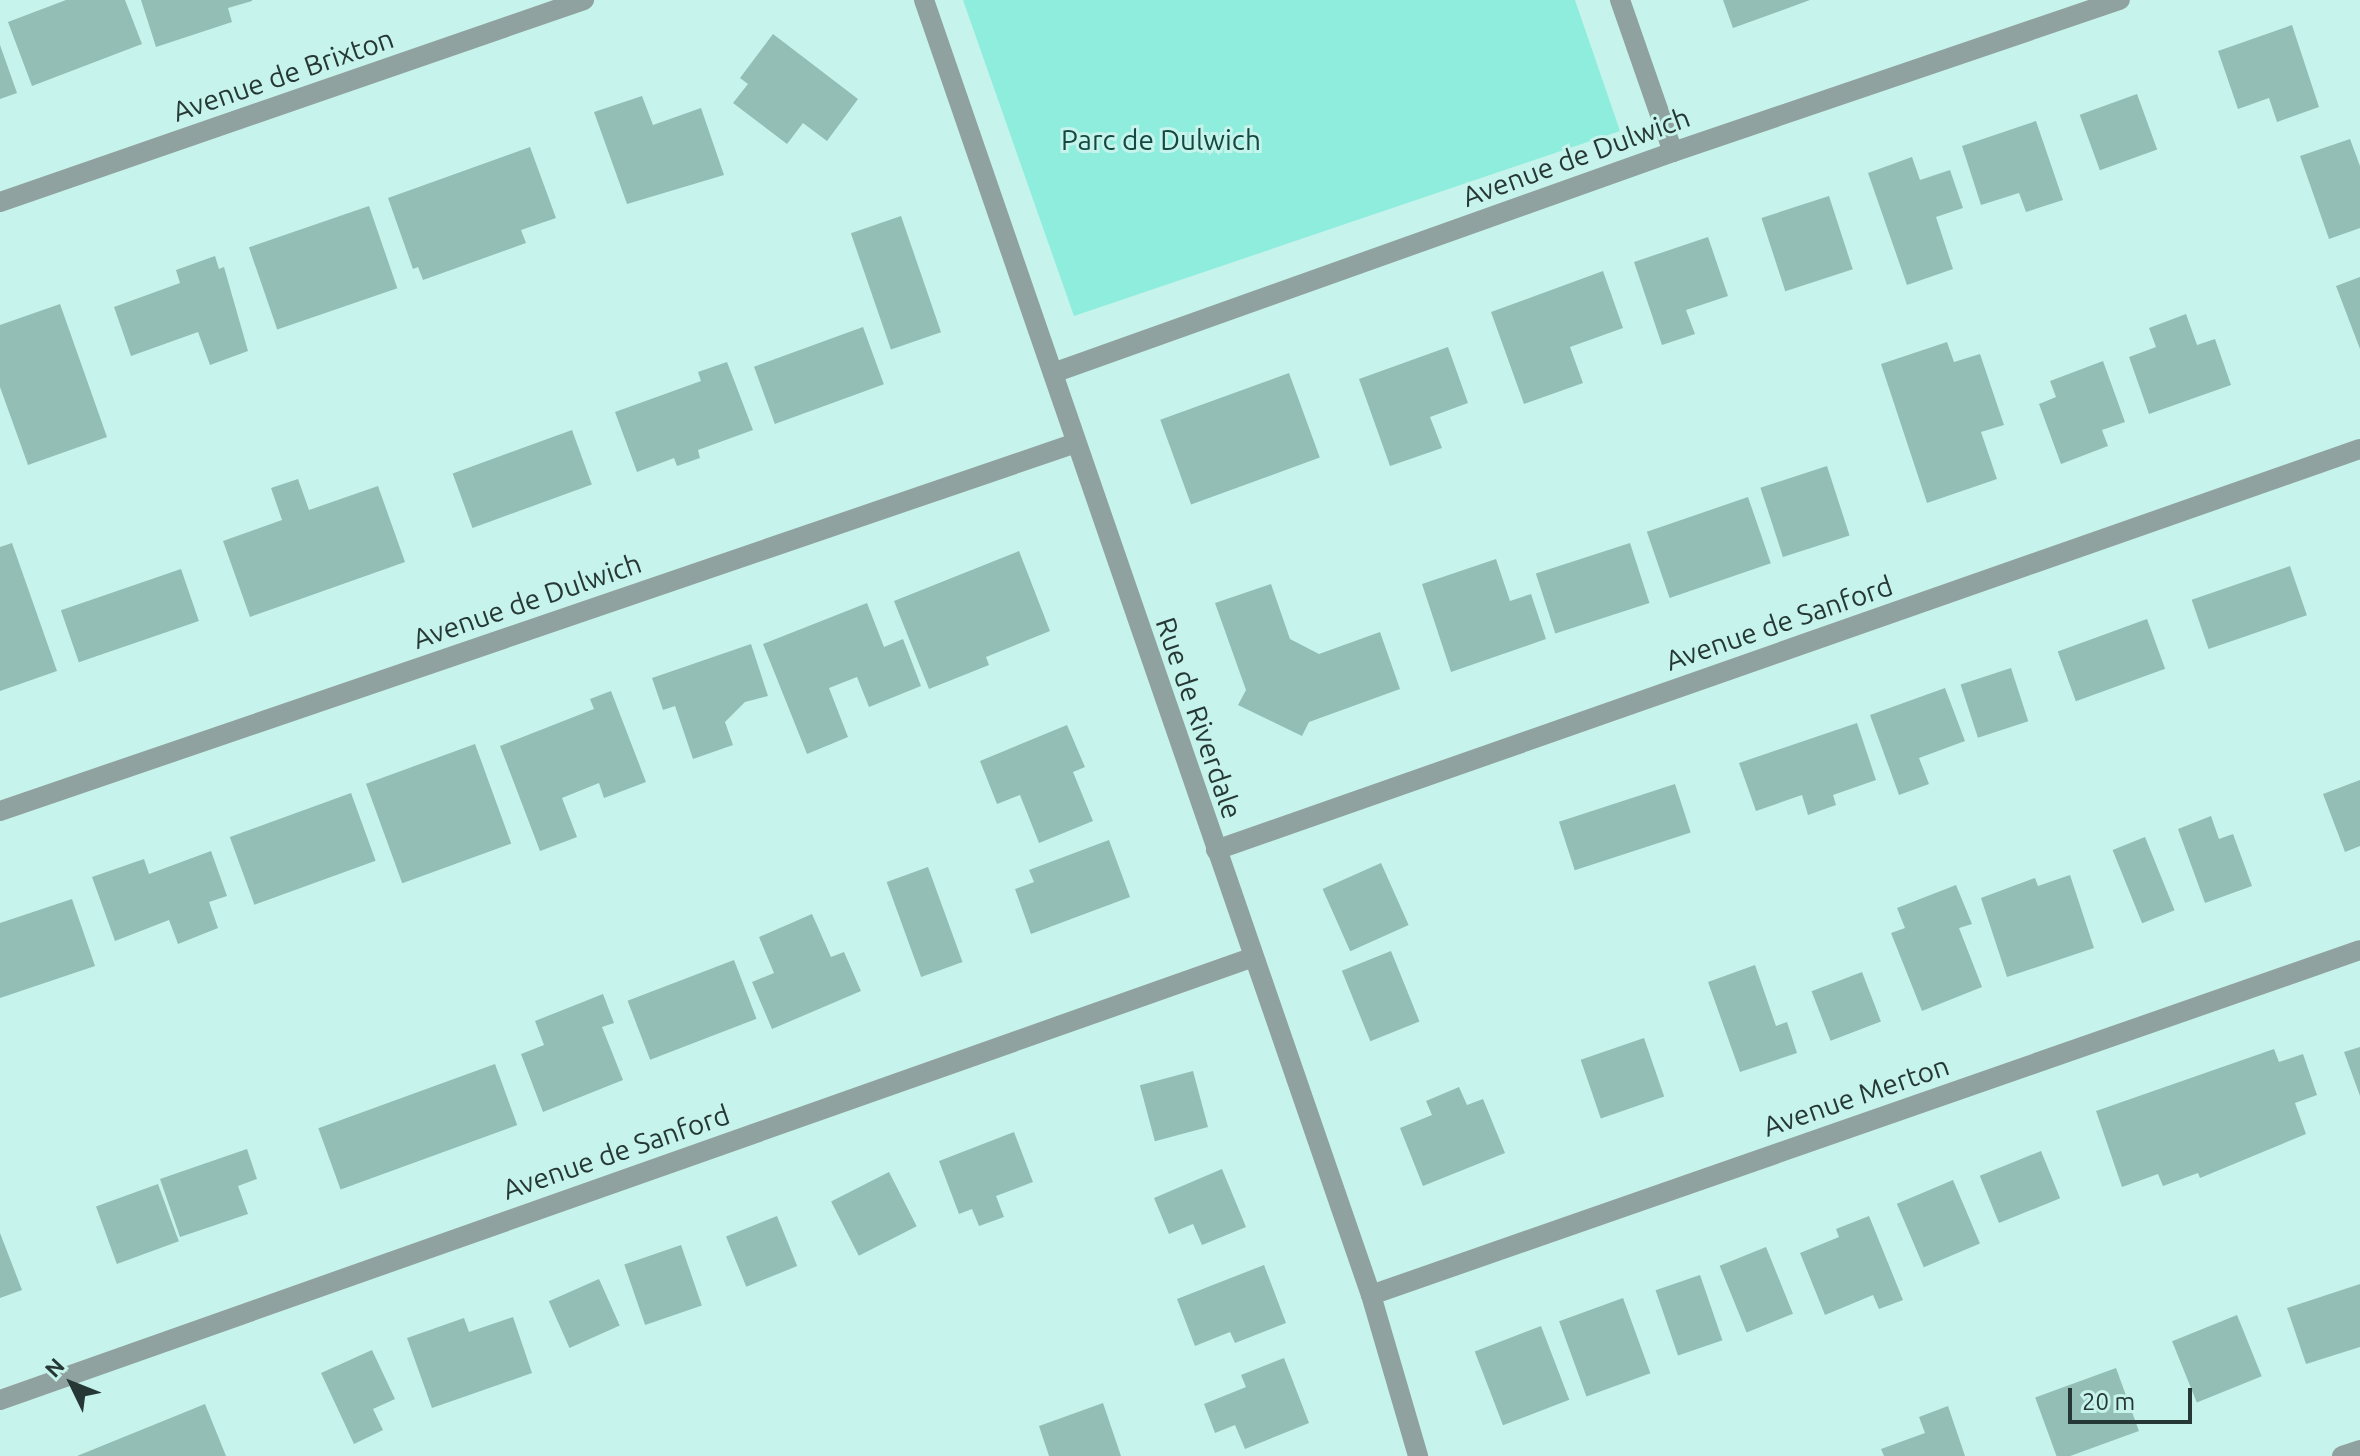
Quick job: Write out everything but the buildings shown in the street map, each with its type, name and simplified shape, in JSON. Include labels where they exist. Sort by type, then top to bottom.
[{"type":"street","name":"Avenue de Brixton","points":[[0,202],[584,0]]},
{"type":"street","name":"Rue de Riverdale","points":[[924,0],[1053,373],[1073,444],[1371,1295],[1418,1456]]},
{"type":"street","points":[[1620,0],[1673,152]]},
{"type":"street","name":"Avenue de Dulwich","points":[[1053,373],[1673,152],[2120,0]]},
{"type":"street","name":"Avenue de Dulwich","points":[[0,811],[1073,444]]},
{"type":"street","name":"Avenue de Sanford","points":[[1216,850],[2360,449]]},
{"type":"street","name":"Avenue Merton","points":[[1371,1295],[2360,950]]},
{"type":"street","name":"Avenue de Sanford","points":[[0,1400],[1251,958]]},
{"type":"street","points":[[2342,1456],[2360,1450]]},
{"type":"green space","name":"Parc de Dulwich","points":[[963,0],[1575,0],[1620,131],[1074,316]]}]
